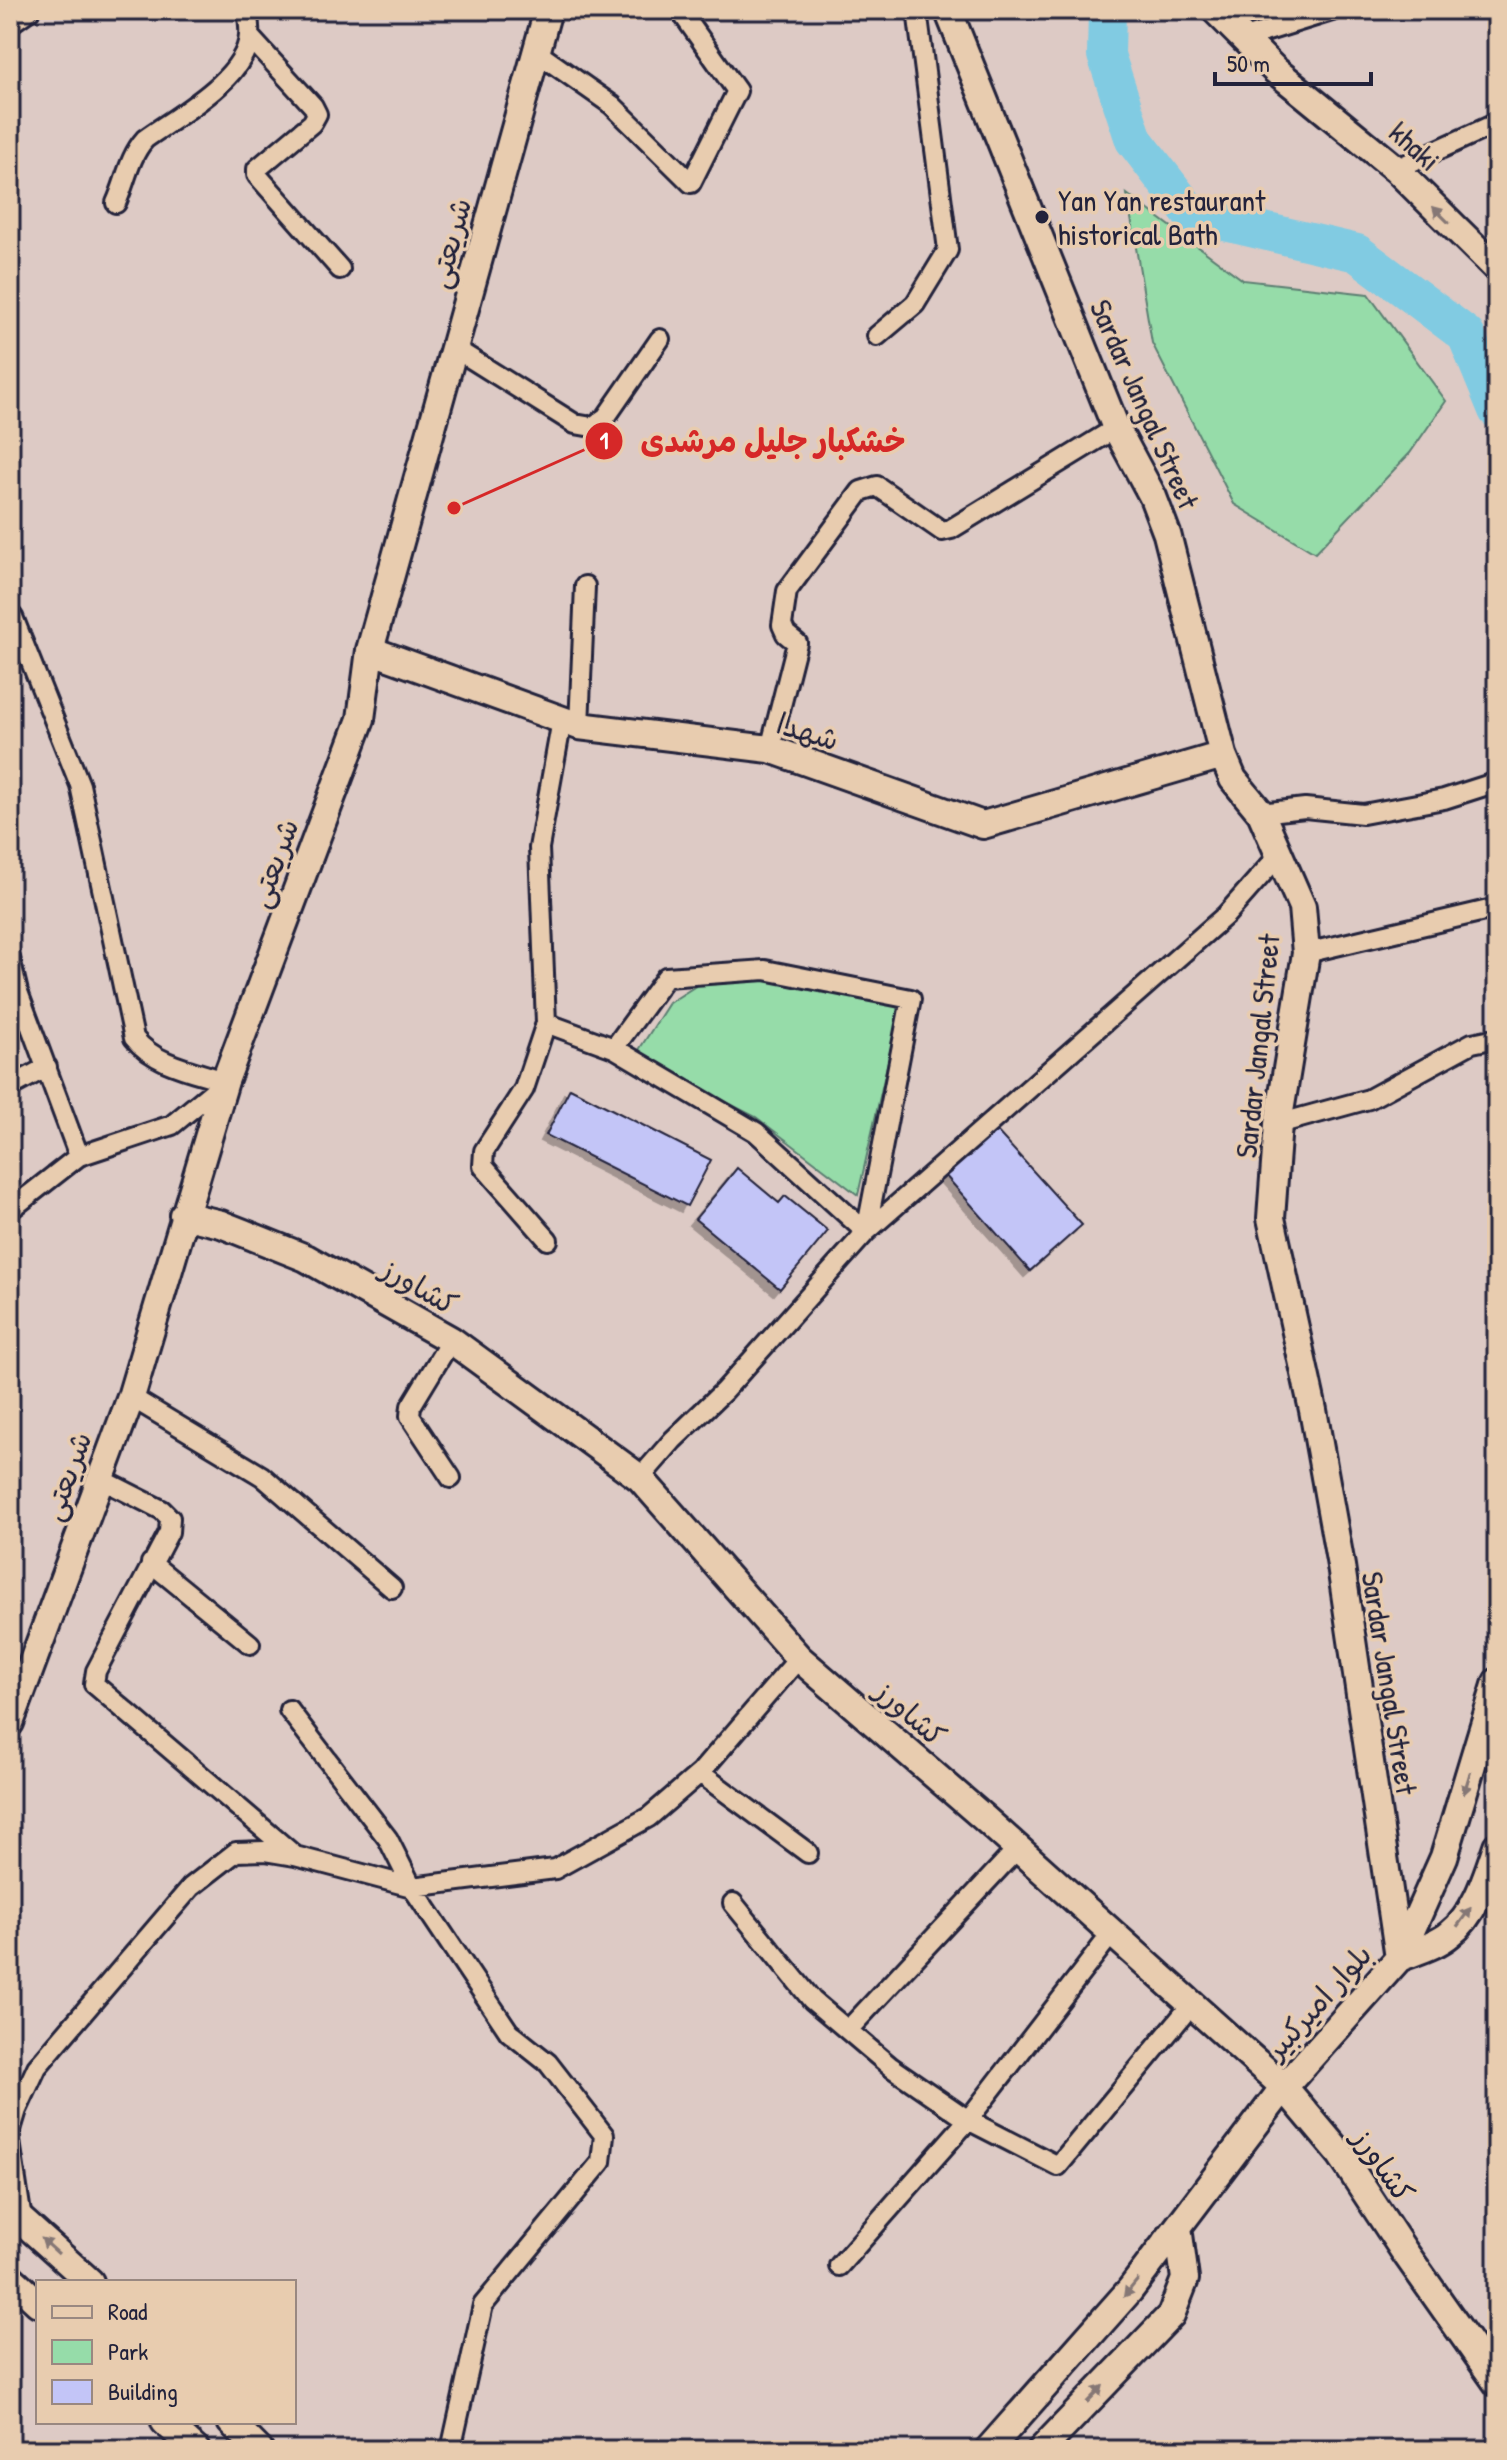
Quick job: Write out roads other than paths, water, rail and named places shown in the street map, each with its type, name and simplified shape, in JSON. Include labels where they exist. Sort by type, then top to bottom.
[{"type":"main road","name":"شریعتی","points":[[10,1723],[131,1397],[225,1081],[361,719],[370,650],[548,10]]},
{"type":"main road","name":"Sardar Jangal Street","points":[[948,10],[1116,428],[1153,497],[1167,534],[1223,755],[1233,779],[1261,813],[1302,907],[1306,953],[1278,1124],[1271,1218],[1313,1410],[1338,1551],[1399,1958]]},
{"type":"main road","name":"khaki","points":[[1215,10],[1242,39],[1396,169],[1497,269]]},
{"type":"main road","name":"شهدا","points":[[370,650],[571,723],[770,749],[983,825],[1223,755]]},
{"type":"main road","name":"کشاورز","points":[[183,1215],[221,1224],[306,1258],[451,1340],[640,1478],[799,1658],[1018,1848],[1284,2087],[1341,2155],[1497,2383]]},
{"type":"main road","name":"بلوار امیرکبیر","points":[[988,2450],[1130,2290],[1284,2087],[1399,1958],[1444,1857],[1497,1682]]},
{"type":"main road","name":"بلوار امیرکبیر","points":[[1399,1958],[1431,1946],[1451,1933],[1473,1904],[1497,1846]]},
{"type":"main road","points":[[16,2215],[88,2280]]},
{"type":"main road","points":[[1041,2450],[1171,2315],[1185,2279],[1178,2227]]},
{"type":"main road","points":[[10,2277],[36,2301]]},
{"type":"main road","points":[[167,2424],[196,2450]]},
{"type":"main road","points":[[233,2424],[259,2450]]},
{"type":"street","points":[[10,24],[30,10]]},
{"type":"street","points":[[116,203],[127,179],[132,156],[145,139],[228,79],[244,54],[250,37],[247,10]]},
{"type":"street","points":[[535,51],[612,105],[691,183],[737,91],[684,16],[683,10]]},
{"type":"street","points":[[877,336],[915,304],[948,250],[917,10]]},
{"type":"street","points":[[1242,39],[1335,10]]},
{"type":"street","points":[[250,37],[317,114],[312,123],[257,169],[257,175],[340,269]]},
{"type":"street","points":[[1396,169],[1497,123]]},
{"type":"street","points":[[454,348],[575,424],[592,427],[606,417],[660,339]]},
{"type":"street","points":[[770,749],[797,643],[786,634],[782,625],[787,591],[861,491],[877,486],[931,525],[942,531],[951,529],[1116,428]]},
{"type":"street","points":[[548,1240],[483,1166],[484,1151],[524,1089],[546,1023],[539,848],[571,723],[585,586]]},
{"type":"street","points":[[10,615],[80,785],[134,1038],[144,1051],[160,1059],[225,1081]]},
{"type":"street","points":[[1261,813],[1305,808],[1363,814],[1444,799],[1497,782]]},
{"type":"street","points":[[640,1478],[673,1440],[724,1391],[866,1232],[1226,915],[1278,856]]},
{"type":"street","points":[[1306,953],[1497,908]]},
{"type":"street","points":[[10,958],[14,993],[47,1067],[79,1156]]},
{"type":"street","points":[[614,1048],[666,977],[765,970],[911,999],[866,1232]]},
{"type":"street","points":[[546,1023],[614,1048],[756,1132],[866,1232]]},
{"type":"street","points":[[1278,1124],[1369,1099],[1472,1043],[1497,1038]]},
{"type":"street","points":[[10,1087],[47,1067]]},
{"type":"street","points":[[10,1210],[79,1156],[172,1125],[225,1081]]},
{"type":"street","points":[[451,1340],[411,1406],[410,1416],[451,1478]]},
{"type":"street","points":[[131,1397],[262,1476],[392,1588]]},
{"type":"street","points":[[99,1478],[162,1510],[170,1518],[169,1532],[96,1671],[94,1684],[295,1856]]},
{"type":"street","points":[[151,1563],[250,1644]]},
{"type":"street","points":[[10,2133],[37,2067],[191,1887],[236,1852],[265,1851],[295,1856],[412,1887],[555,1869],[649,1817],[700,1773],[799,1658]]},
{"type":"street","points":[[289,1710],[388,1839],[412,1887],[509,2032],[548,2063],[604,2135],[601,2162],[483,2305],[451,2450]]},
{"type":"street","points":[[700,1773],[808,1853]]},
{"type":"street","points":[[848,2030],[1018,1848]]},
{"type":"street","points":[[733,1903],[812,2000],[891,2067],[968,2120],[1058,2166],[1192,2004]]},
{"type":"street","points":[[839,2266],[968,2120],[1112,1933]]},
{"type":"street","points":[[10,2141],[16,2215]]},
{"type":"waterway","points":[[1107,10],[1106,55],[1134,140],[1191,214],[1357,253],[1466,335],[1497,410]]},
{"type":"place","name":"Yan Yan restaurant historical Bath","points":[[1042,217]]},
{"type":"place","name":"خشکبار جلیل مرشدی","points":[[454,508]]}]
